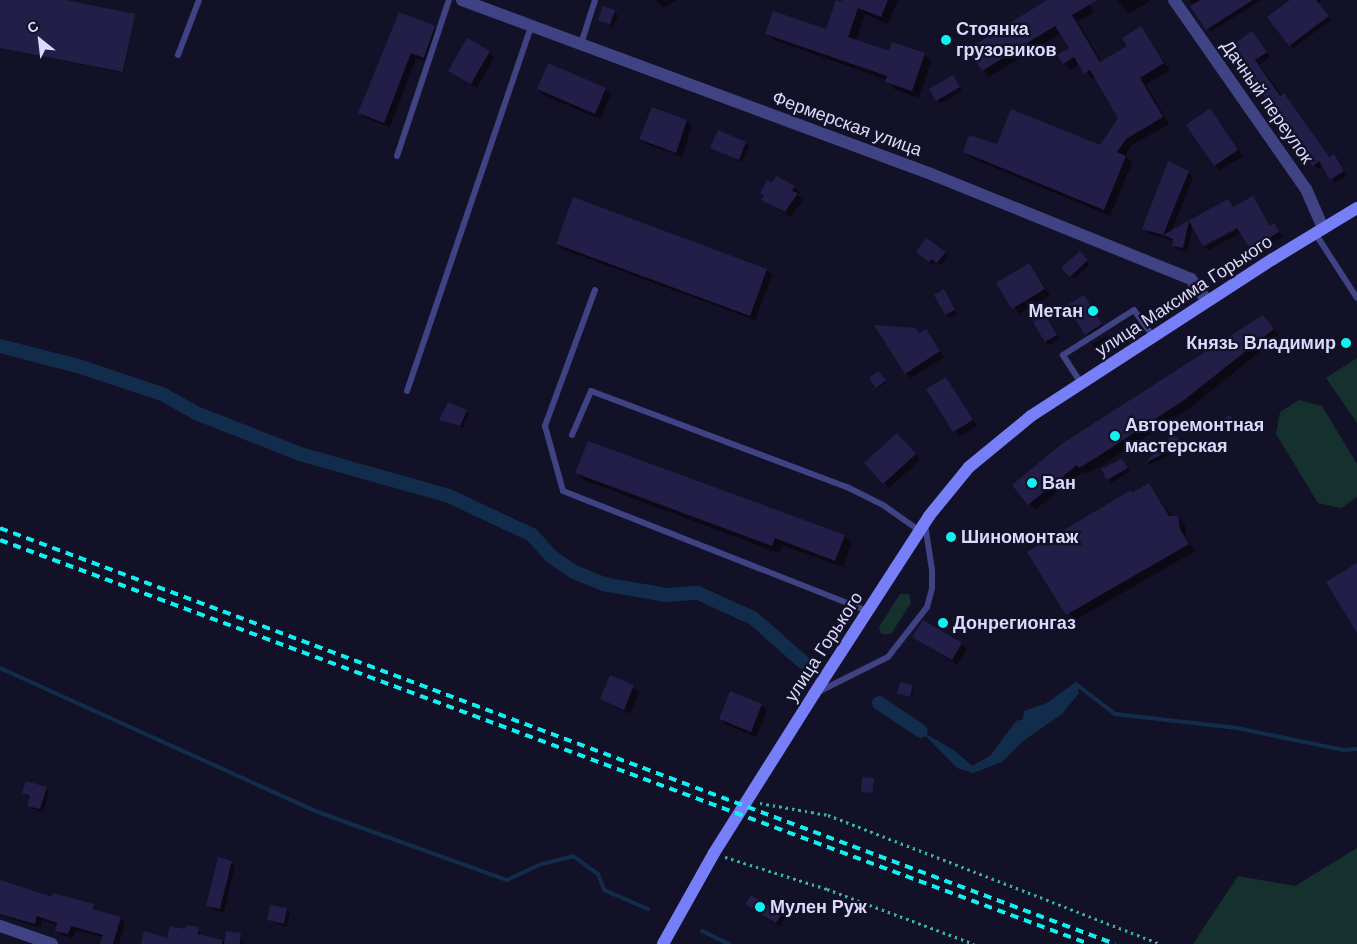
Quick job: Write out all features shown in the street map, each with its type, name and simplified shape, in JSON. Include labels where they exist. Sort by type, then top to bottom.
[{"type":"main road","name":"улица Максима Горького","points":[[1031,416],[1319,230],[1357,208]]},
{"type":"main road","name":"улица Горького","points":[[676,921],[714,853],[922,527],[969,467],[1031,416]]},
{"type":"main road","points":[[663,944],[676,921]]},
{"type":"main road","points":[[668,944],[676,921]]},
{"type":"street","name":"Фермерская улица","points":[[462,0],[931,174],[1191,279],[1207,302]]},
{"type":"street","name":"Дачный переулок","points":[[1174,0],[1306,188],[1319,230]]},
{"type":"street","points":[[0,926],[52,944]]},
{"type":"lane","points":[[178,55],[199,0]]},
{"type":"lane","points":[[398,156],[448,0]]},
{"type":"lane","points":[[581,44],[595,0]]},
{"type":"lane","points":[[407,390],[531,26]]},
{"type":"lane","points":[[1319,230],[1357,298]]},
{"type":"lane","points":[[595,290],[546,426],[563,491],[868,611]]},
{"type":"lane","points":[[1081,383],[1063,355],[1134,310],[1153,336]]},
{"type":"lane","points":[[572,435],[592,391],[847,487],[884,505],[922,527],[932,570],[932,588],[927,607],[888,657],[814,694]]},
{"type":"path","points":[[747,801],[828,815],[1161,944]]},
{"type":"path","points":[[714,853],[864,902],[974,944]]},
{"type":"green space","points":[[1357,358],[1357,423],[1326,378]]},
{"type":"green space","points":[[1299,400],[1322,406],[1357,464],[1357,497],[1341,508],[1318,503],[1276,434],[1280,412]]},
{"type":"green space","points":[[900,594],[909,594],[911,603],[891,634],[881,634],[879,627]]},
{"type":"green space","points":[[1357,848],[1357,944],[1193,944],[1238,876],[1295,886]]},
{"type":"water","points":[[1076,682],[1079,693],[1062,714],[1023,741],[1002,762],[973,773],[957,768],[921,731],[955,751],[972,766],[990,756],[1016,721],[1023,719],[1024,711],[1047,703]]},
{"type":"building","points":[[0,0],[66,0],[135,14],[123,72],[0,48]]},
{"type":"building","points":[[836,0],[847,4],[840,0],[888,0],[881,17],[858,8],[848,37],[889,51],[892,42],[925,53],[912,91],[885,82],[887,76],[765,34],[773,11],[826,29]]},
{"type":"building","points":[[1047,0],[1098,0],[1072,15],[1100,62],[1127,46],[1122,38],[1141,26],[1164,63],[1140,78],[1163,117],[1126,139],[1117,152],[1126,156],[1104,210],[963,152],[969,135],[997,144],[1011,109],[1100,145],[1118,118],[1090,70],[1084,74],[1074,57],[1063,64],[1057,55],[1069,48],[1055,26],[982,71],[968,49]]},
{"type":"building","points":[[1200,0],[1253,0],[1206,30],[1190,6]]},
{"type":"building","points":[[1290,0],[1316,0],[1329,16],[1289,46],[1267,17]]},
{"type":"building","points":[[603,6],[615,10],[610,25],[598,20]]},
{"type":"building","points":[[399,12],[435,26],[424,58],[411,53],[384,123],[358,113]]},
{"type":"building","points":[[1252,31],[1267,52],[1255,60],[1280,96],[1284,93],[1329,157],[1334,154],[1344,171],[1330,180],[1319,161],[1313,166],[1230,47]]},
{"type":"building","points":[[467,38],[490,51],[471,84],[448,71]]},
{"type":"building","points":[[548,63],[606,88],[595,114],[537,89]]},
{"type":"building","points":[[953,75],[960,87],[936,101],[929,89]]},
{"type":"building","points":[[652,107],[687,120],[676,153],[639,139]]},
{"type":"building","points":[[1210,108],[1238,150],[1214,166],[1186,125]]},
{"type":"building","points":[[718,130],[746,142],[739,160],[710,148]]},
{"type":"building","points":[[1168,161],[1189,171],[1163,235],[1142,229]]},
{"type":"building","points":[[776,176],[795,186],[792,191],[798,193],[785,212],[761,200],[764,195],[760,194],[767,180],[772,183]]},
{"type":"building","points":[[1253,196],[1270,226],[1274,223],[1279,232],[1250,249],[1237,228],[1203,246],[1189,221],[1183,248],[1172,246],[1173,239],[1163,235],[1228,199],[1233,207]]},
{"type":"building","points":[[573,197],[767,269],[750,316],[556,244]]},
{"type":"building","points":[[926,238],[946,252],[937,263],[932,259],[929,262],[916,252]]},
{"type":"building","points":[[1080,251],[1088,260],[1070,277],[1061,268]]},
{"type":"building","points":[[1029,263],[1045,289],[1012,309],[996,283]]},
{"type":"building","points":[[944,289],[955,310],[945,315],[934,295]]},
{"type":"building","points":[[1084,295],[1102,324],[1085,335],[1067,305]]},
{"type":"building","points":[[1045,315],[1057,335],[1045,342],[1033,322]]},
{"type":"building","points":[[1263,315],[1274,329],[1184,400],[1094,459],[1079,468],[1077,465],[1028,505],[1012,485],[1063,443]]},
{"type":"building","points":[[874,325],[916,328],[919,333],[926,329],[940,351],[905,374]]},
{"type":"building","points":[[878,371],[886,380],[876,388],[869,378]]},
{"type":"building","points":[[946,377],[973,420],[953,432],[926,389]]},
{"type":"building","points":[[448,402],[467,410],[460,426],[439,420]]},
{"type":"building","points":[[1230,415],[1235,424],[1219,433],[1214,425]]},
{"type":"building","points":[[897,433],[916,454],[883,484],[864,463]]},
{"type":"building","points":[[1173,433],[1185,445],[1175,455],[1171,450],[1145,463]]},
{"type":"building","points":[[588,441],[845,535],[835,561],[775,538],[772,546],[575,473]]},
{"type":"building","points":[[1122,459],[1128,468],[1107,480],[1101,469]]},
{"type":"building","points":[[1149,483],[1169,516],[1178,516],[1180,529],[1189,544],[1066,615],[1027,552],[1131,490],[1132,493]]},
{"type":"building","points":[[1357,563],[1357,633],[1326,582]]},
{"type":"building","points":[[923,620],[962,643],[952,660],[912,637]]},
{"type":"building","points":[[610,675],[634,685],[624,710],[600,699]]},
{"type":"building","points":[[900,682],[913,685],[910,697],[897,693]]},
{"type":"building","points":[[730,691],[762,704],[751,732],[719,719]]},
{"type":"building","points":[[862,777],[874,778],[873,793],[861,792]]},
{"type":"building","points":[[26,781],[47,787],[40,809],[27,806],[30,796],[22,793]]},
{"type":"building","points":[[218,857],[232,861],[220,909],[206,906]]},
{"type":"building","points":[[0,880],[52,897],[53,893],[94,904],[93,909],[121,917],[113,944],[100,944],[103,935],[71,926],[68,934],[55,931],[57,923],[37,916],[35,924],[0,914]]},
{"type":"building","name":"Мулен Руж","points":[[751,895],[782,914],[776,923],[745,904]]},
{"type":"building","points":[[270,905],[287,908],[284,924],[267,920]]},
{"type":"building","points":[[186,925],[199,927],[198,934],[222,940],[222,944],[141,944],[144,931],[167,938],[170,926],[185,929]]},
{"type":"building","points":[[226,931],[241,933],[240,944],[224,944]]},
{"type":"waterway","points":[[0,346],[78,366],[162,394],[196,413],[300,454],[449,496],[532,535],[552,557],[574,572],[603,584],[666,595],[698,593],[753,618],[803,662]]},
{"type":"waterway","points":[[0,668],[315,811],[507,880],[542,864],[573,856],[598,874],[604,890],[648,909]]},
{"type":"waterway","points":[[1076,684],[1115,714],[1237,728],[1343,750],[1357,749]]},
{"type":"waterway","points":[[879,703],[921,731]]},
{"type":"waterway","points":[[702,931],[729,944]]},
{"type":"railway","points":[[0,528],[1115,944]]},
{"type":"railway","points":[[0,540],[1089,944]]},
{"type":"place","name":"Стоянка грузовиков","points":[[946,40]]},
{"type":"place","name":"Метан","points":[[1093,311]]},
{"type":"place","name":"Князь Владимир","points":[[1346,343]]},
{"type":"place","name":"Авторемонтная мастерская","points":[[1115,436]]},
{"type":"place","name":"Ван","points":[[1032,483]]},
{"type":"place","name":"Шиномонтаж","points":[[951,537]]},
{"type":"place","name":"Донрегионгаз","points":[[943,623]]},
{"type":"place","name":"Мулен Руж","points":[[760,907]]}]
